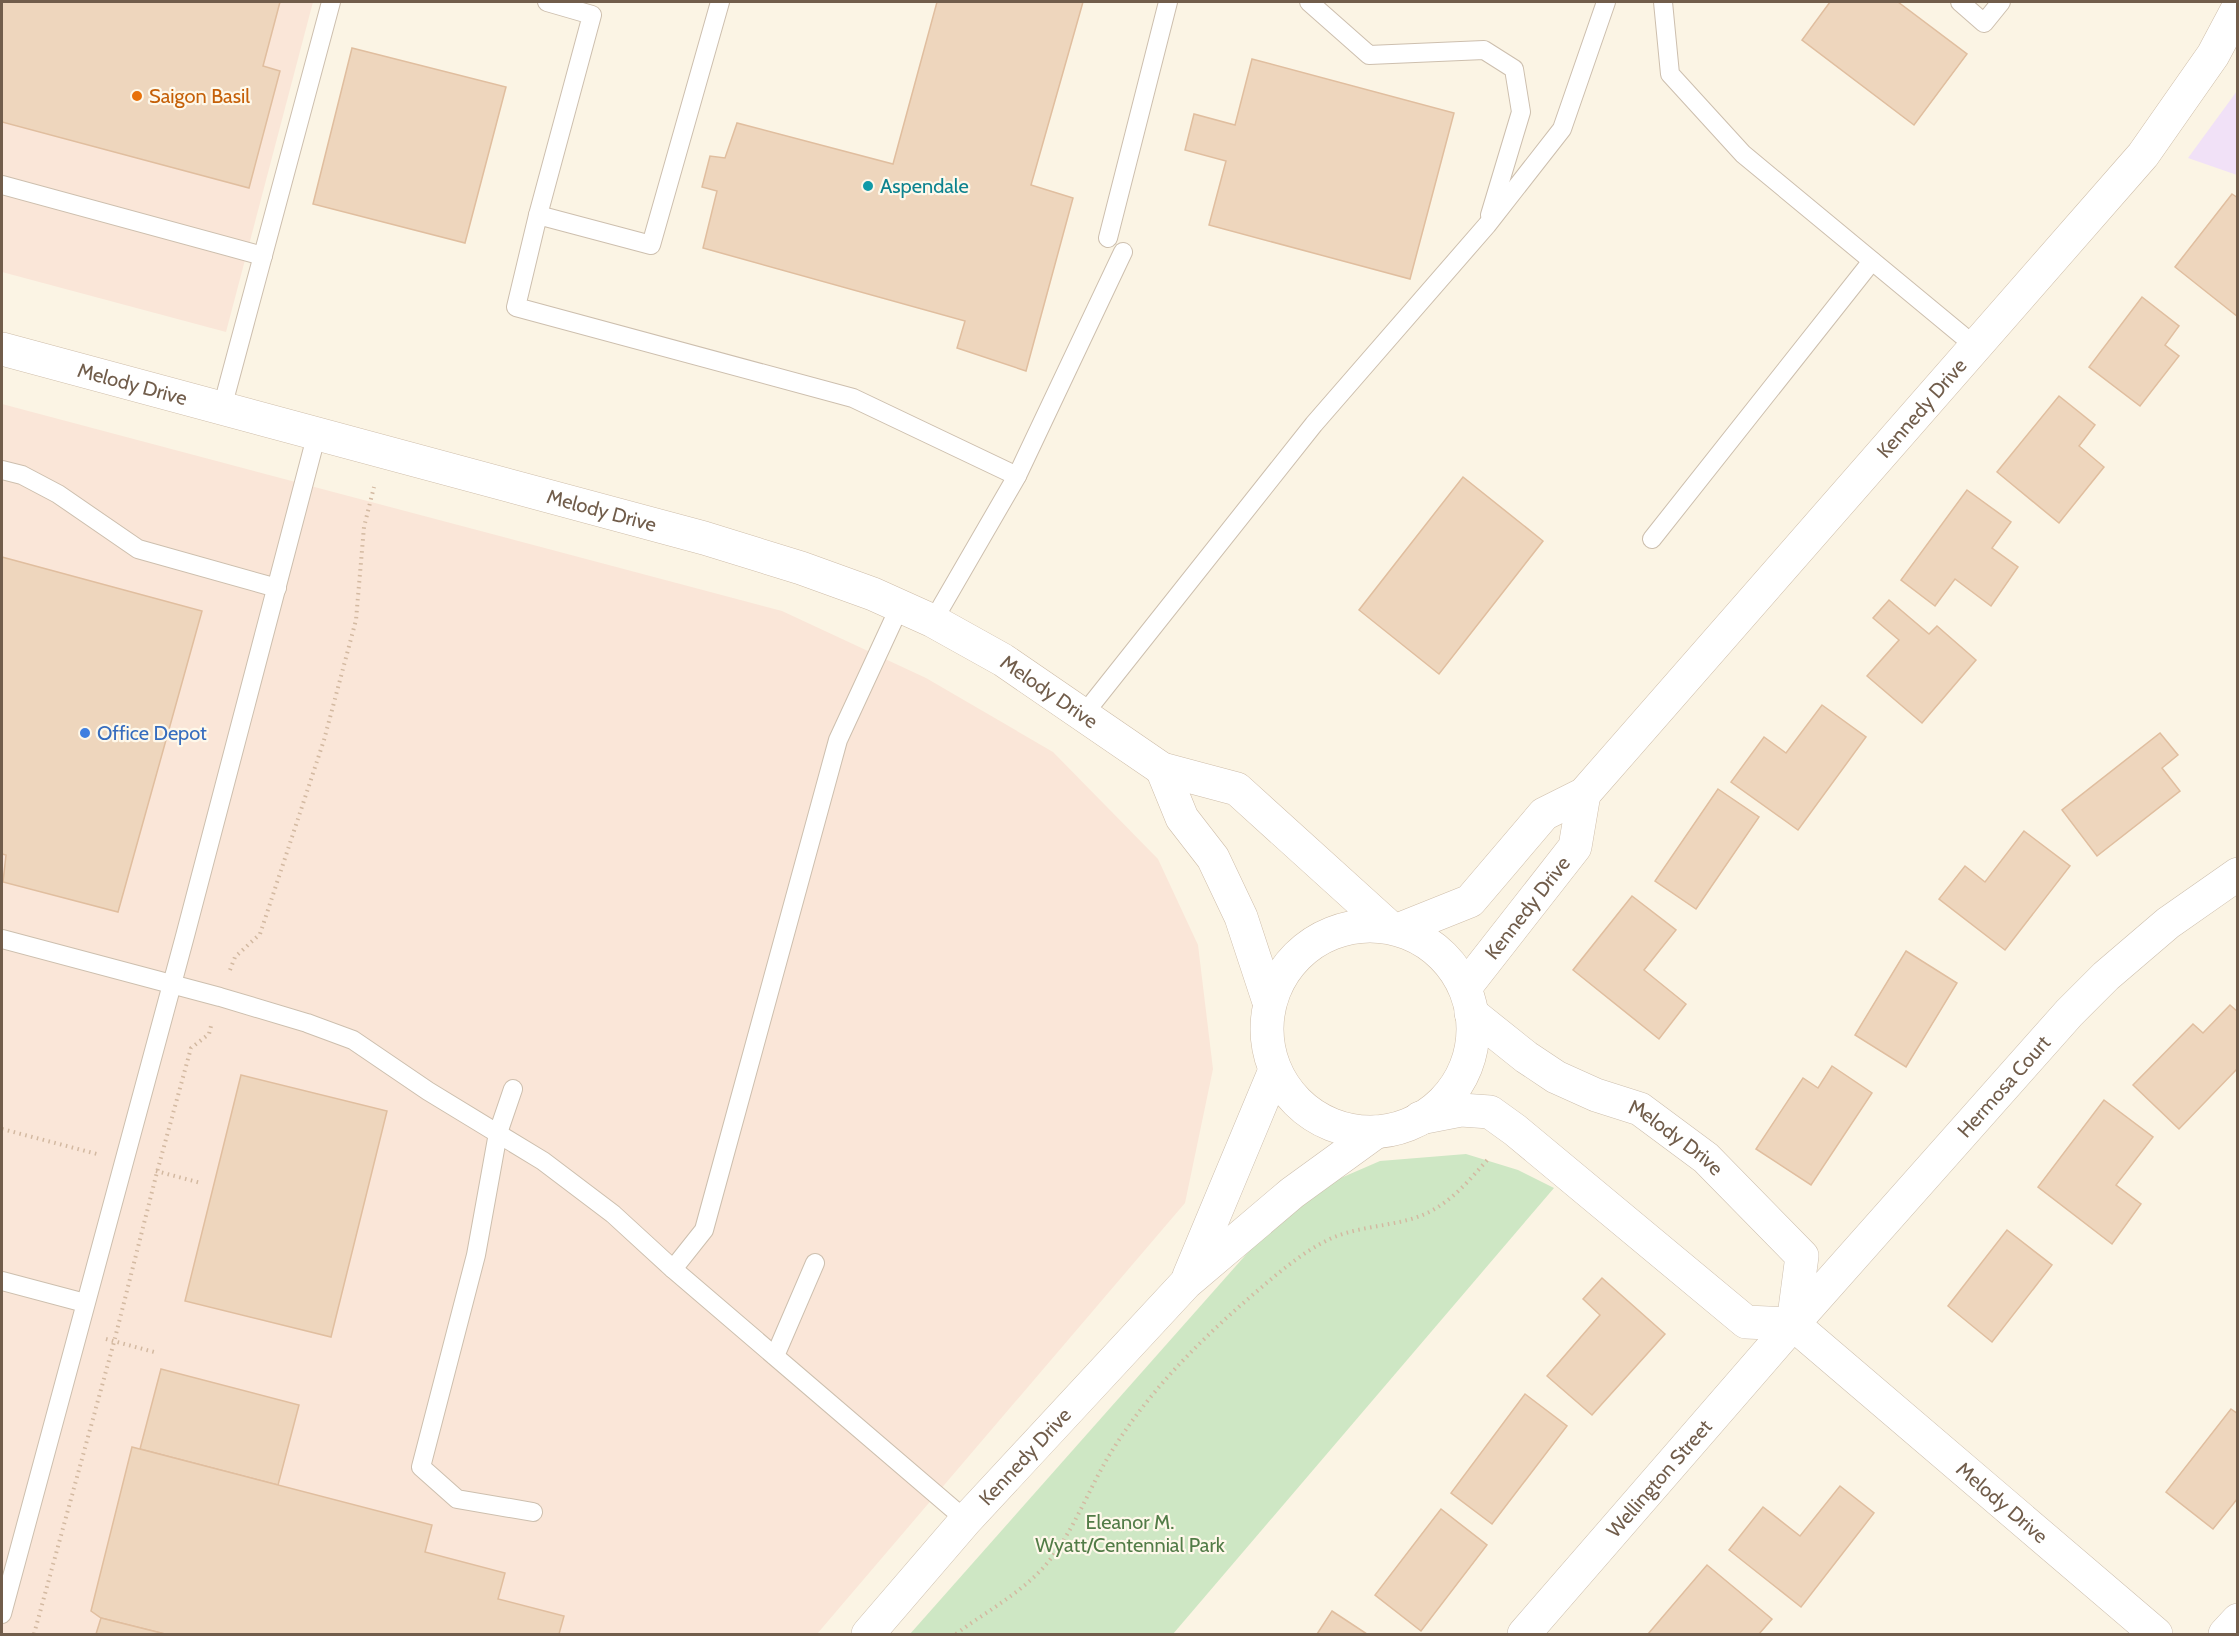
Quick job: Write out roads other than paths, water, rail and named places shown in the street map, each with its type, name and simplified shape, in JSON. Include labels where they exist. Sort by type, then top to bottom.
[{"type":"street","name":"Kennedy Drive","points":[[1393,927],[1470,901],[1544,814],[1584,794],[2143,155],[2213,55],[2238,8]]},
{"type":"street","name":"Melody Drive","points":[[2,349],[715,541],[801,568],[900,606],[933,621],[1003,660],[1162,769],[1237,789],[1393,927]]},
{"type":"street","points":[[1162,769],[1182,818],[1213,858],[1241,917],[1268,999],[1266,1021],[1268,1047],[1275,1070],[1289,1095],[1321,1122],[1349,1131],[1376,1132],[1390,1131],[1420,1118],[1447,1100],[1460,1084],[1474,1036],[1469,999],[1435,950],[1419,938],[1393,927],[1354,926],[1333,932],[1312,942],[1294,958],[1268,999]]},
{"type":"street","name":"Kennedy Drive","points":[[1469,999],[1575,847],[1584,794]]},
{"type":"street","name":"Hermosa Court","points":[[1793,1324],[2069,1012],[2168,922],[2238,874]]},
{"type":"street","name":"Melody Drive","points":[[1469,999],[1526,1057],[1556,1077],[1596,1095],[1640,1108],[1706,1158],[1802,1256],[1793,1324],[2156,1635]]},
{"type":"street","name":"Kennedy Drive","points":[[1186,1283],[1275,1070]]},
{"type":"street","points":[[1420,1118],[1461,1110],[1490,1112],[1515,1130],[1746,1322],[1793,1324]]},
{"type":"street","name":"Kennedy Drive","points":[[868,1635],[966,1520],[1186,1283],[1292,1193],[1376,1132]]},
{"type":"street","name":"Wellington Street","points":[[1524,1635],[1793,1324]]},
{"type":"street","points":[[2225,1635],[2238,1620]]},
{"type":"lane","points":[[222,408],[331,2]]},
{"type":"lane","points":[[547,2],[592,15],[538,215],[516,307],[853,398],[1017,476]]},
{"type":"lane","points":[[538,215],[651,245],[720,2]]},
{"type":"lane","points":[[1108,238],[1168,2]]},
{"type":"lane","points":[[1309,2],[1370,55],[1484,50],[1514,69],[1521,112],[1487,225]]},
{"type":"lane","points":[[1084,714],[1314,424],[1487,225],[1562,129],[1606,2]]},
{"type":"lane","points":[[1663,2],[1670,74],[1743,154],[1975,346]]},
{"type":"lane","points":[[1960,2],[1984,23],[2001,2]]},
{"type":"lane","points":[[2231,2],[2238,8]]},
{"type":"lane","points":[[2,185],[263,256]]},
{"type":"lane","points":[[933,621],[1017,476],[1123,252]]},
{"type":"lane","points":[[1652,539],[1872,261]]},
{"type":"lane","points":[[2,1614],[317,434]]},
{"type":"lane","points":[[2,470],[22,476],[58,494],[138,549],[277,588]]},
{"type":"lane","points":[[673,1269],[704,1230],[838,740],[900,606]]},
{"type":"lane","points":[[2,939],[220,997],[307,1023],[353,1040],[428,1091],[543,1161],[613,1214],[673,1269],[966,1520]]},
{"type":"lane","points":[[513,1089],[498,1133],[476,1255],[421,1467],[457,1499],[533,1512]]},
{"type":"lane","points":[[775,1356],[815,1263]]},
{"type":"lane","points":[[2,1281],[85,1303]]},
{"type":"place","name":"Saigon Basil","points":[[137,96]]},
{"type":"place","name":"Aspendale","points":[[868,186]]},
{"type":"place","name":"Office Depot","points":[[85,733]]},
{"type":"park label","name":"Eleanor M. Wyatt/Centennial Park","points":[[1130,1534]]}]
